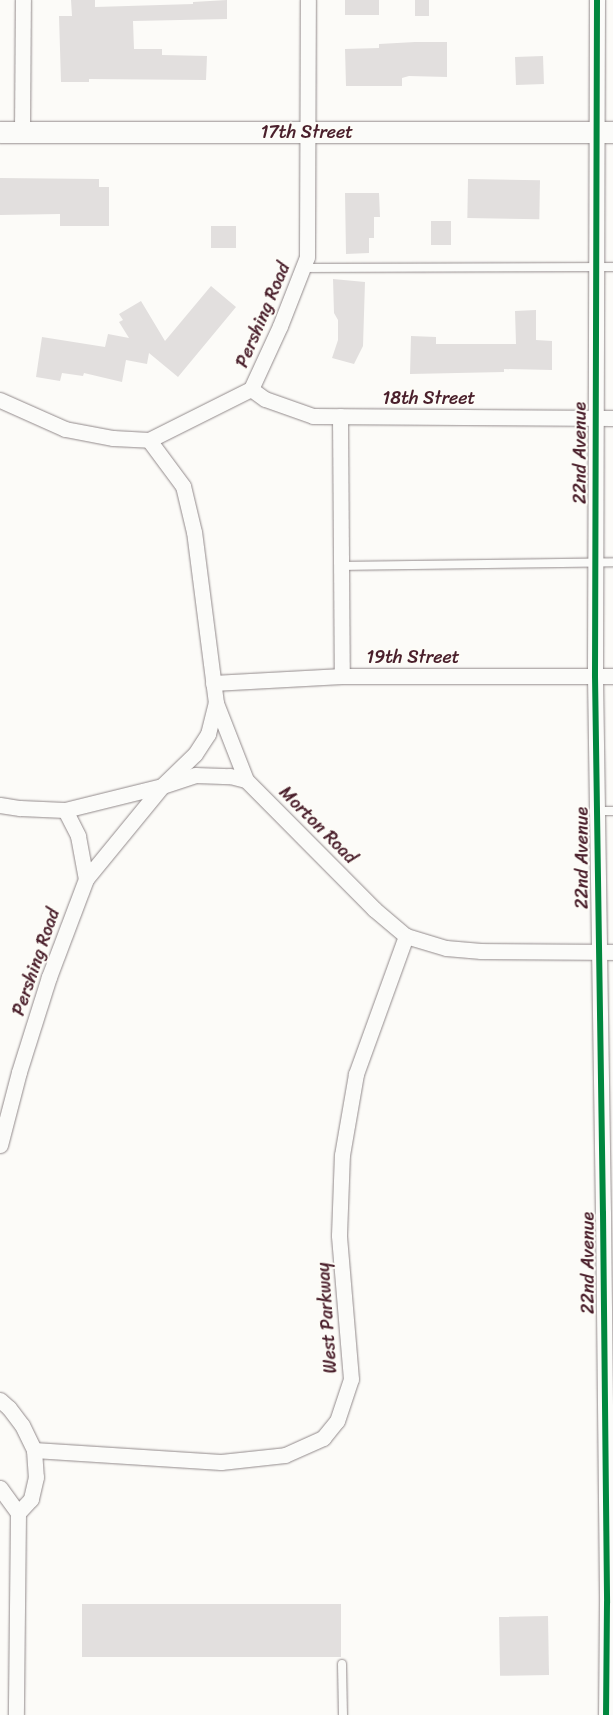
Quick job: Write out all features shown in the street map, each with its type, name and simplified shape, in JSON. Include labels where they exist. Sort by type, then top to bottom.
[{"type":"main road","name":"17th Street","points":[[0,132],[604,132]]},
{"type":"street","points":[[22,132],[23,0]]},
{"type":"street","name":"Pershing Road","points":[[246,780],[216,703],[194,532],[183,486],[148,440],[252,389],[307,258],[308,0]]},
{"type":"street","name":"22nd Avenue","points":[[597,0],[604,132],[595,266],[595,676],[597,952],[607,1077],[610,1603],[606,1715]]},
{"type":"street","name":"18th Street","points":[[252,389],[265,399],[314,416],[613,418]]},
{"type":"street","points":[[0,400],[65,429],[113,438],[148,440]]},
{"type":"street","points":[[340,416],[342,676]]},
{"type":"street","name":"19th Street","points":[[213,683],[342,676],[613,676]]},
{"type":"street","name":"Pershing Road","points":[[0,1145],[19,1072],[49,977],[86,879],[162,786],[195,754],[208,734],[216,703]]},
{"type":"street","points":[[0,805],[65,810],[195,776],[230,776],[246,780]]},
{"type":"street","name":"Morton Road","points":[[246,780],[374,909],[406,936],[446,948],[481,951],[613,952]]},
{"type":"street","points":[[65,810],[78,836],[86,879]]},
{"type":"street","name":"West Parkway","points":[[34,1450],[221,1462],[285,1455],[323,1438],[337,1420],[351,1379],[339,1235],[342,1155],[356,1074],[406,936]]},
{"type":"street","points":[[0,1400],[22,1425],[34,1450],[36,1477],[31,1499],[18,1513]]},
{"type":"street","points":[[0,1488],[18,1513],[16,1715]]},
{"type":"lane","points":[[303,268],[613,267]]},
{"type":"lane","points":[[342,566],[613,562]]},
{"type":"lane","points":[[597,811],[613,811]]},
{"type":"lane","points":[[342,1664],[343,1715]]},
{"type":"building","points":[[71,0],[95,0],[95,7],[193,4],[193,2],[227,0],[227,19],[133,21],[134,49],[162,49],[162,55],[207,56],[206,80],[89,79],[89,82],[61,82],[59,16],[72,16]]},
{"type":"building","points":[[345,0],[379,0],[379,15],[345,15]]},
{"type":"building","points":[[415,0],[429,0],[429,16],[415,16]]},
{"type":"building","points":[[447,42],[447,77],[409,76],[402,78],[402,86],[346,86],[345,49],[379,48],[379,44]]},
{"type":"building","points":[[543,56],[544,84],[516,85],[515,57]]},
{"type":"building","points":[[0,178],[99,179],[99,187],[109,187],[109,226],[60,226],[60,214],[0,215]]},
{"type":"building","points":[[468,179],[540,180],[539,219],[467,218]]},
{"type":"building","points":[[345,193],[379,193],[380,217],[374,217],[374,238],[369,238],[369,253],[346,254]]},
{"type":"building","points":[[431,221],[451,221],[451,245],[431,245]]},
{"type":"building","points":[[211,226],[236,226],[236,248],[211,248]]},
{"type":"building","points":[[333,279],[365,282],[363,346],[354,364],[332,358],[338,340],[338,320],[334,313]]},
{"type":"building","points":[[211,286],[236,307],[178,377],[149,353],[147,364],[126,360],[122,382],[84,373],[83,376],[62,373],[60,381],[36,377],[42,337],[105,347],[108,334],[129,338],[119,322],[123,320],[119,314],[141,301],[165,341]]},
{"type":"building","points":[[536,310],[536,340],[552,341],[552,370],[504,369],[504,372],[410,374],[411,336],[436,337],[436,344],[516,344],[515,311]]},
{"type":"building","points":[[82,1604],[341,1604],[341,1657],[82,1657]]},
{"type":"building","points":[[548,1616],[549,1675],[500,1676],[499,1617]]},
{"type":"cycle path","points":[[597,0],[595,676],[603,1213],[607,1603],[606,1715]]}]
